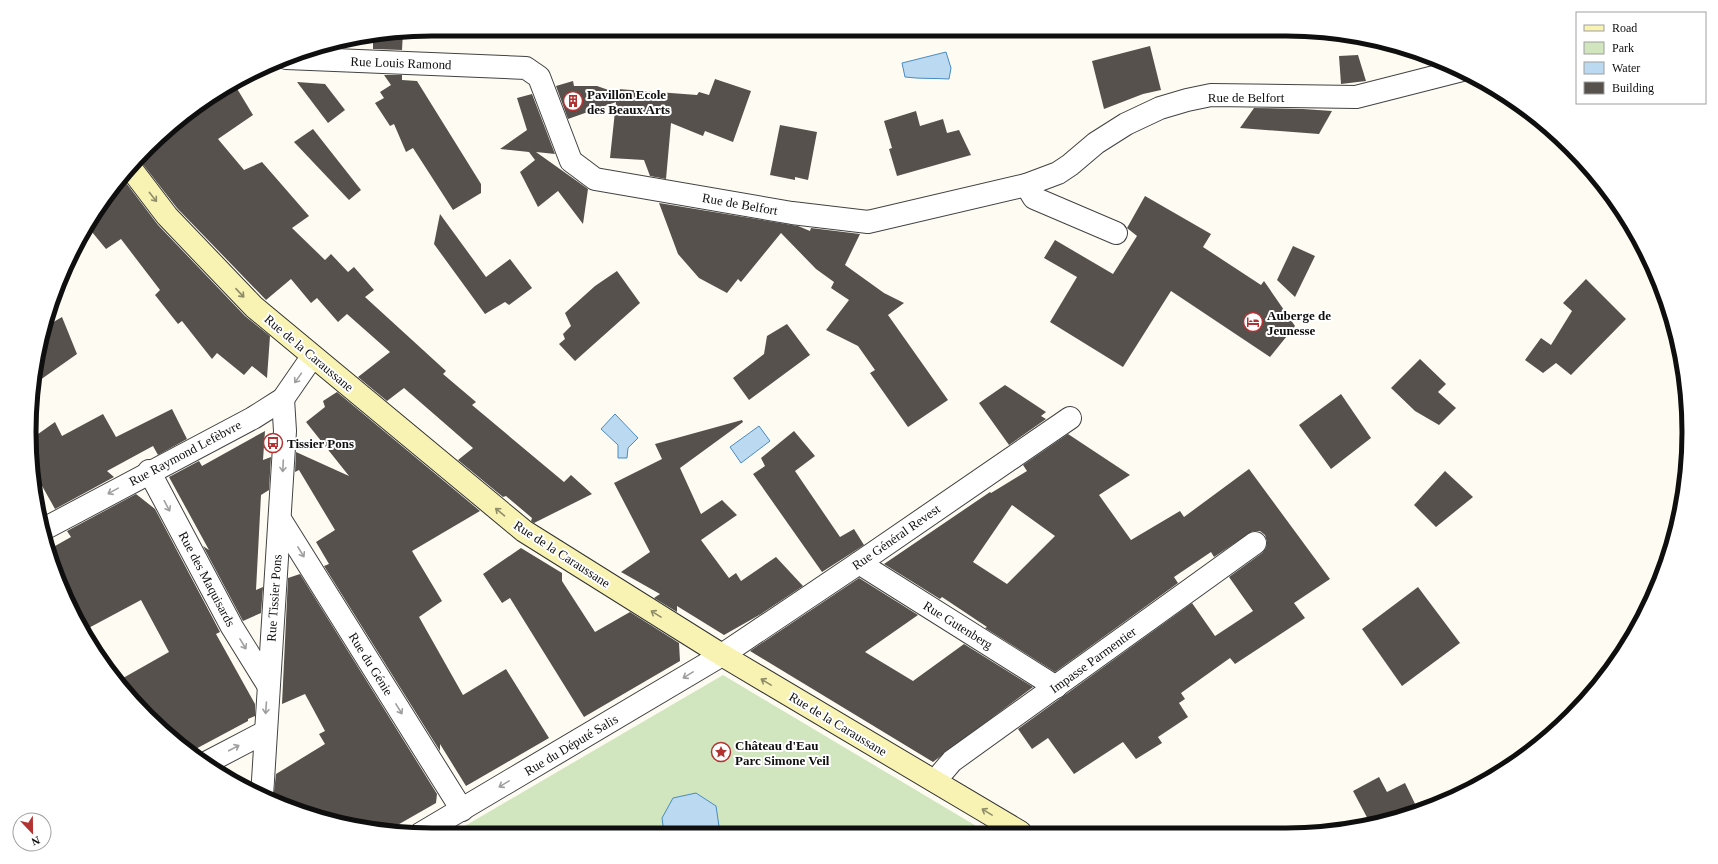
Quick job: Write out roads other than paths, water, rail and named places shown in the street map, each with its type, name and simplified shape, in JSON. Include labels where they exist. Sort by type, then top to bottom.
[{"type":"street","name":"Rue Louis Ramond","points":[[300,59],[516,68]]},
{"type":"street","name":"Rue de Belfort","points":[[516,68],[526,68],[539,77],[571,161],[595,179],[792,213],[868,222],[1030,191],[1064,169],[1106,136],[1126,124],[1160,108],[1187,100],[1211,95],[1356,98],[1452,73]]},
{"type":"street","name":"Rue de la Caraussane","points":[[133,172],[167,216],[254,307],[312,357],[524,532],[722,655],[1013,828]]},
{"type":"street","points":[[1030,191],[1116,233]]},
{"type":"street","name":"Rue Raymond Lefèbvre","points":[[48,527],[149,471],[253,418],[283,399],[312,357]]},
{"type":"street","name":"Rue Tissier Pons","points":[[262,790],[285,431],[283,399]]},
{"type":"street","name":"Rue Général Revest","points":[[722,655],[1070,418]]},
{"type":"street","name":"Rue des Maquisards","points":[[149,471],[232,627],[268,685]]},
{"type":"street","name":"Rue du Génie","points":[[280,518],[462,810]]},
{"type":"street","name":"Impasse Parmentier","points":[[935,781],[952,761],[1255,543]]},
{"type":"street","name":"Rue Gutenberg","points":[[859,563],[1056,687]]},
{"type":"street","name":"Rue du Député Salis","points":[[431,828],[722,655]]},
{"type":"street","points":[[211,760],[265,732]]},
{"type":"water","points":[[946,52],[951,68],[949,79],[905,77],[902,63]]},
{"type":"water","points":[[615,414],[638,438],[628,448],[627,458],[618,458],[618,445],[601,429]]},
{"type":"water","points":[[759,426],[770,441],[741,463],[730,447]]},
{"type":"water","points":[[696,793],[716,806],[719,828],[663,828],[662,818],[673,798]]},
{"type":"place","name":"Pavillon Ecole des Beaux Arts","points":[[573,101]]},
{"type":"place","name":"Auberge de Jeunesse","points":[[1253,322]]},
{"type":"place","name":"Tissier Pons","points":[[273,443]]},
{"type":"place","name":"Château d'Eau Parc Simone Veil","points":[[721,752]]}]
